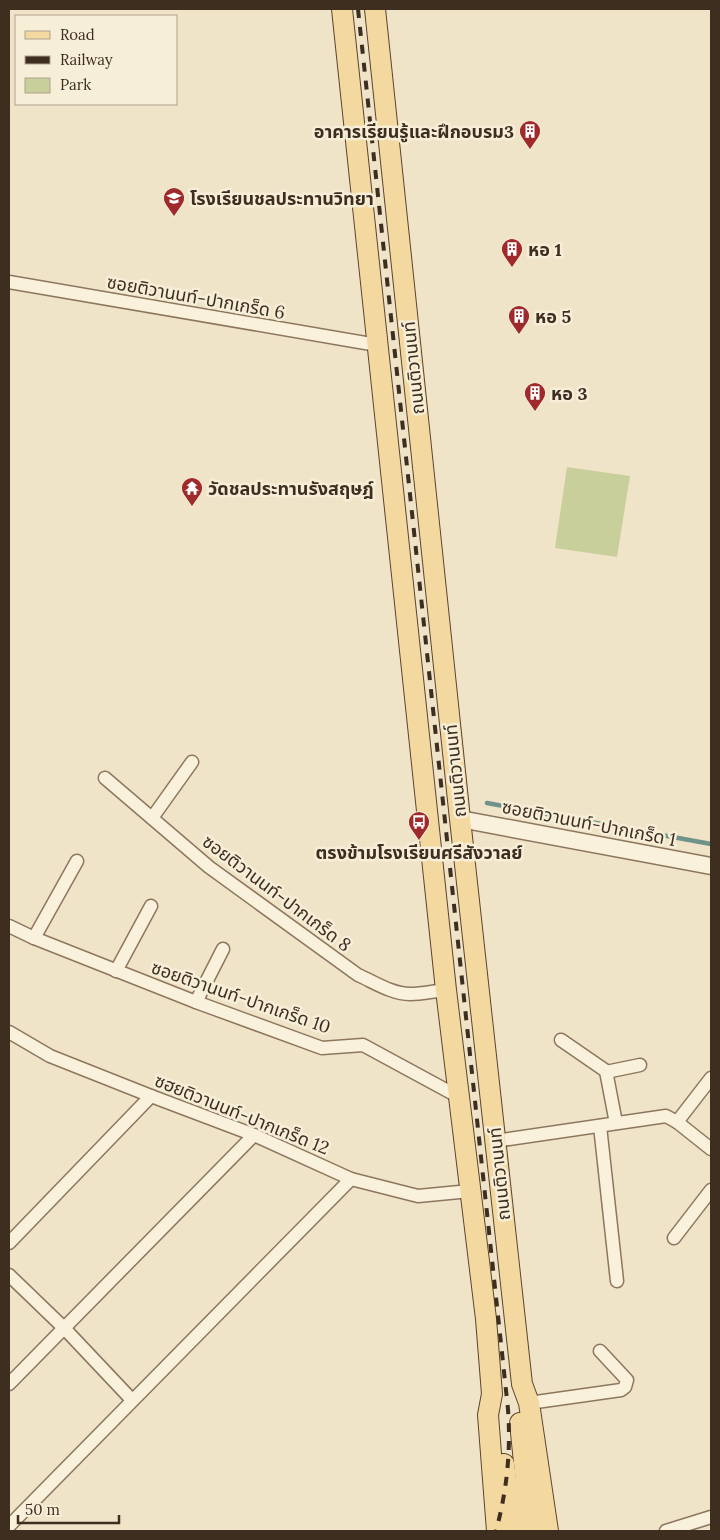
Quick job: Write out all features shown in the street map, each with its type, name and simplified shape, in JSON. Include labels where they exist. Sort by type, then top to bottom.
[{"type":"main road","name":"ถนนติวานนท์","points":[[342,9],[446,990],[486,1319],[492,1394],[488,1415],[497,1531]]},
{"type":"main road","name":"ถนนติวานนท์","points":[[375,9],[460,819],[522,1384],[529,1403],[548,1531]]},
{"type":"main road","points":[[386,420],[418,418]]},
{"type":"main road","points":[[406,616],[440,618]]},
{"type":"main road","points":[[522,1384],[519,1417],[531,1531]]},
{"type":"main road","points":[[492,1394],[499,1417],[513,1531]]},
{"type":"street","name":"ซอยติวานนท์-ปากเกร็ด 6","points":[[9,282],[377,345]]},
{"type":"street","points":[[152,818],[192,762]]},
{"type":"street","name":"ซอยติวานนท์-ปากเกร็ด 8","points":[[105,778],[210,867],[358,975],[382,987],[401,993],[410,994],[446,990]]},
{"type":"street","name":"ซอยติวานนท์-ปากเกร็ด 1","points":[[460,819],[711,866]]},
{"type":"street","points":[[34,938],[77,861]]},
{"type":"street","points":[[116,971],[151,906]]},
{"type":"street","name":"ซอยติวานนท์-ปากเกร็ด 10","points":[[9,926],[116,971],[322,1048],[363,1046],[459,1097]]},
{"type":"street","points":[[196,1002],[223,949]]},
{"type":"street","name":"ซฮยติวานนท์-ปากเกร็ด 12","points":[[9,1032],[50,1056],[254,1135],[351,1179],[418,1196],[470,1191]]},
{"type":"street","points":[[561,1040],[603,1068],[606,1072],[616,1123]]},
{"type":"street","points":[[606,1072],[640,1065]]},
{"type":"street","points":[[677,1122],[711,1078]]},
{"type":"street","points":[[9,1243],[151,1096]]},
{"type":"street","points":[[495,1141],[666,1116],[677,1122],[711,1149]]},
{"type":"street","points":[[600,1126],[617,1281]]},
{"type":"street","points":[[9,1384],[254,1135]]},
{"type":"street","points":[[9,1526],[132,1400],[242,1292],[351,1179]]},
{"type":"street","points":[[674,1238],[711,1190]]},
{"type":"street","points":[[9,1275],[64,1328],[132,1400]]},
{"type":"street","points":[[529,1403],[625,1388],[627,1380],[600,1351]]},
{"type":"street","points":[[666,1531],[711,1517]]},
{"type":"green space","points":[[567,467],[630,476],[617,557],[555,548]]},
{"type":"waterway","points":[[487,803],[711,844]]},
{"type":"railway","points":[[358,9],[508,1409],[509,1440],[507,1470],[503,1501],[496,1531]]},
{"type":"place","name":"อาคารเรียนรู้และฝึกอบรม3","points":[[530,150]]},
{"type":"place","name":"โรงเรียนชลประทานวิทยา","points":[[174,217]]},
{"type":"place","name":"หอ 1","points":[[512,268]]},
{"type":"place","name":"หอ 5","points":[[519,335]]},
{"type":"place","name":"หอ 3","points":[[535,412]]},
{"type":"place","name":"วัดชลประทานรังสฤษฎ์","points":[[192,507]]},
{"type":"place","name":"ตรงข้ามโรงเรียนศรีสังวาลย์","points":[[419,841]]}]
